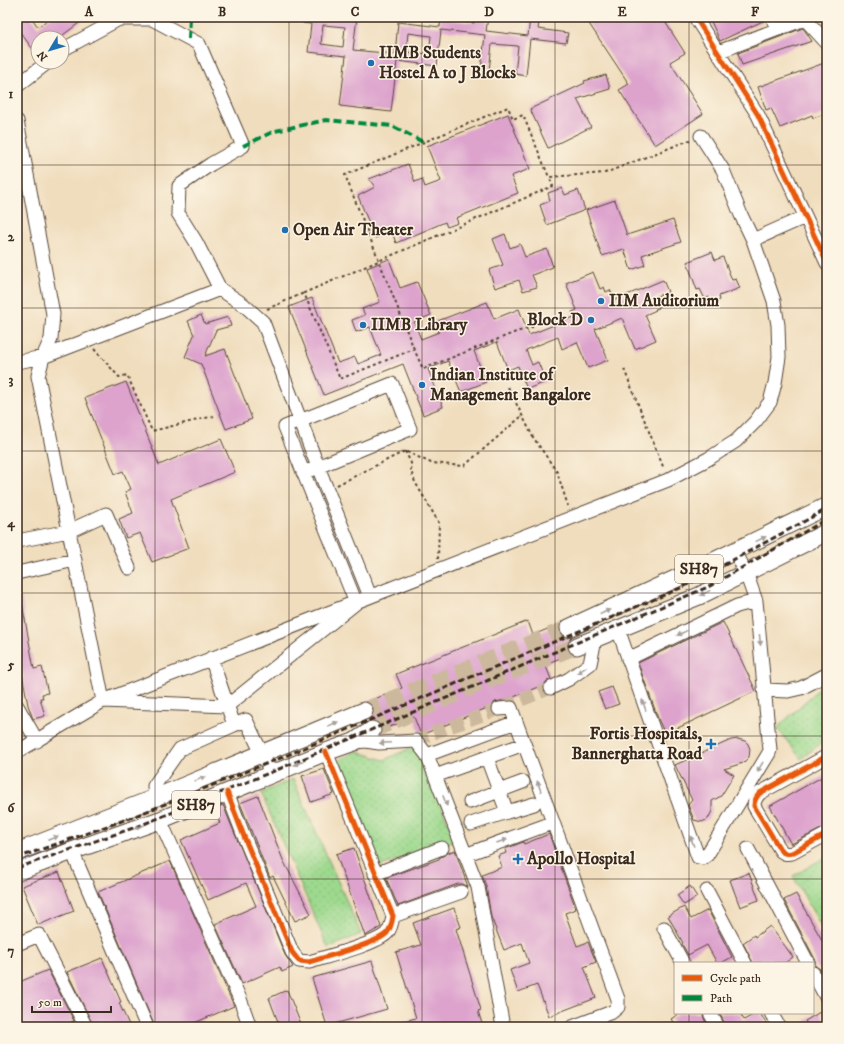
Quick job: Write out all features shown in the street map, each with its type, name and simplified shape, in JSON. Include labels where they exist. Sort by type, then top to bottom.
[{"type":"main road","name":"SH87","points":[[569,628],[735,551],[827,506]]},
{"type":"main road","name":"SH87","points":[[576,646],[699,596],[826,535]]},
{"type":"main road","name":"SH87","points":[[17,852],[155,798],[364,711]]},
{"type":"main road","name":"SH87","points":[[17,872],[72,850],[160,820],[354,742],[372,730]]},
{"type":"street","points":[[695,17],[758,115],[827,263]]},
{"type":"street","points":[[772,17],[778,29]]},
{"type":"street","points":[[718,52],[808,18],[827,43]]},
{"type":"street","points":[[70,46],[119,19],[152,19],[199,44],[243,146],[211,164],[179,186],[178,213],[196,242],[220,290],[244,305],[262,322],[370,596]]},
{"type":"street","points":[[17,86],[38,70]]},
{"type":"street","points":[[17,120],[54,314],[51,339],[43,357],[38,376],[103,701]]},
{"type":"street","points":[[17,752],[103,701],[668,480],[708,459],[736,441],[755,422],[770,402],[779,357],[778,325],[774,301],[753,240],[723,170],[701,136]]},
{"type":"street","points":[[753,240],[805,217]]},
{"type":"street","points":[[17,362],[43,357],[220,290]]},
{"type":"street","points":[[303,472],[410,429],[392,384],[285,427],[303,472],[356,603]]},
{"type":"street","points":[[17,541],[69,531],[106,514],[129,568]]},
{"type":"street","points":[[618,629],[698,857],[703,858],[707,855],[769,753],[765,690],[756,601],[746,573],[735,551]]},
{"type":"street","points":[[17,573],[74,560]]},
{"type":"street","points":[[628,659],[737,606],[756,601]]},
{"type":"street","points":[[103,701],[226,706],[356,603]]},
{"type":"street","points":[[551,688],[569,679],[590,664],[595,639]]},
{"type":"street","points":[[211,658],[226,706],[234,725]]},
{"type":"street","points":[[765,690],[788,692],[801,688],[824,676]]},
{"type":"street","points":[[17,706],[36,741]]},
{"type":"street","points":[[498,709],[511,708],[552,823],[618,999],[618,1007],[612,1012],[572,1027]]},
{"type":"street","points":[[155,798],[154,786],[180,749],[246,720],[272,775]]},
{"type":"street","points":[[427,755],[516,722]]},
{"type":"street","points":[[354,742],[366,741],[379,744],[416,741],[427,755],[478,887],[503,1027]]},
{"type":"street","points":[[435,776],[524,744]]},
{"type":"street","points":[[227,792],[292,952],[299,961],[309,962],[375,941],[386,934],[392,925],[393,916],[326,752]]},
{"type":"street","points":[[827,756],[760,793],[756,797],[754,806],[781,851],[784,853],[792,853],[827,834]]},
{"type":"street","points":[[487,758],[507,812]]},
{"type":"street","points":[[470,802],[524,782]]},
{"type":"street","points":[[472,824],[534,804]]},
{"type":"street","points":[[160,820],[240,999],[250,1027]]},
{"type":"street","points":[[465,855],[552,823]]},
{"type":"street","points":[[376,874],[442,848]]},
{"type":"street","points":[[748,849],[807,962]]},
{"type":"street","points":[[72,850],[147,1027]]},
{"type":"street","points":[[707,891],[744,962]]},
{"type":"street","points":[[393,916],[462,892]]},
{"type":"street","points":[[664,928],[682,962]]},
{"type":"street","points":[[17,944],[39,935],[86,1027]]},
{"type":"street","points":[[814,975],[827,999]]},
{"type":"street","points":[[711,1014],[718,1027]]},
{"type":"street","points":[[772,1014],[779,1027]]},
{"type":"path","points":[[254,315],[379,260],[553,186],[524,115],[513,118],[508,107],[345,175],[379,260],[414,349],[423,369],[516,332],[533,327]]},
{"type":"path","points":[[549,177],[605,173],[701,136]]},
{"type":"path","points":[[304,293],[340,379],[414,349]]},
{"type":"path","points":[[86,340],[119,376],[127,375],[152,431],[214,416]]},
{"type":"path","points":[[624,369],[668,480]]},
{"type":"path","points":[[508,387],[533,437],[557,472],[566,502],[573,516]]},
{"type":"path","points":[[405,451],[431,463],[464,466],[522,416]]},
{"type":"path","points":[[328,489],[405,451]]},
{"type":"path","points":[[405,451],[411,463],[411,471],[415,482],[439,523],[439,570]]},
{"type":"green space","points":[[827,681],[827,738],[801,759],[777,728]]},
{"type":"green space","points":[[417,745],[455,840],[378,867],[339,760],[356,751],[384,760]]},
{"type":"green space","points":[[293,779],[361,934],[328,948],[261,793]]},
{"type":"green space","points":[[827,856],[827,937],[793,876]]},
{"type":"building","points":[[17,17],[31,17],[38,27],[51,17],[87,17],[70,30],[30,30],[30,45],[17,28]]},
{"type":"building","name":"IIMB Students Hostel A to J Blocks","points":[[304,17],[357,17],[353,50],[395,54],[398,22],[440,27],[441,17],[451,17],[450,20],[474,23],[474,17],[488,17],[486,31],[528,36],[530,17],[540,17],[538,29],[568,33],[566,43],[530,39],[526,76],[515,74],[518,46],[492,44],[489,71],[481,70],[485,35],[441,30],[437,66],[397,61],[391,112],[340,106],[346,56],[308,52],[311,24],[303,23]],"holes":[[[323,25],[345,27],[343,47],[321,44]],[[408,33],[431,36],[429,54],[406,52]]]},
{"type":"building","points":[[595,17],[662,17],[685,53],[670,62],[703,114],[655,145],[619,90],[629,84],[588,22]]},
{"type":"building","points":[[709,17],[764,17],[765,20],[720,41]]},
{"type":"building","points":[[803,28],[812,41],[742,65],[738,53]]},
{"type":"building","points":[[827,62],[827,113],[813,118],[812,115],[780,128],[771,108],[766,110],[758,87]]},
{"type":"building","points":[[606,75],[610,89],[577,99],[591,127],[548,148],[530,109],[585,83],[584,81]]},
{"type":"building","points":[[508,114],[530,169],[511,176],[518,193],[456,218],[458,223],[447,227],[445,222],[396,243],[392,232],[375,238],[358,196],[375,187],[369,179],[408,164],[415,182],[422,179],[425,187],[441,181],[427,146]]},
{"type":"building","points":[[562,188],[565,195],[578,190],[585,210],[547,225],[540,205],[550,201],[548,193]]},
{"type":"building","points":[[615,200],[627,235],[673,220],[681,242],[642,255],[645,265],[631,270],[624,249],[602,256],[586,210]]},
{"type":"building","points":[[505,234],[510,248],[520,244],[525,257],[547,249],[553,267],[532,275],[537,287],[523,291],[519,280],[495,288],[489,270],[503,265],[493,239]]},
{"type":"building","points":[[712,252],[715,260],[723,257],[732,280],[736,279],[740,288],[719,296],[720,300],[712,304],[709,297],[705,299],[700,289],[697,290],[687,262]]},
{"type":"building","points":[[389,259],[400,288],[417,282],[431,315],[414,322],[421,339],[439,332],[435,322],[487,302],[494,319],[519,309],[529,335],[574,317],[572,312],[577,310],[566,283],[593,272],[600,289],[604,287],[606,292],[610,290],[615,300],[663,280],[668,292],[654,297],[659,308],[645,315],[656,340],[635,349],[622,318],[595,329],[608,360],[588,368],[577,342],[562,349],[558,337],[526,350],[532,365],[538,362],[546,382],[527,389],[518,366],[508,370],[497,342],[474,351],[486,382],[461,392],[448,361],[428,369],[443,407],[423,415],[403,364],[324,395],[289,307],[312,298],[338,363],[355,357],[358,364],[381,355],[370,327],[356,332],[352,320],[365,315],[362,309],[380,302],[367,268]]},
{"type":"building","points":[[201,315],[205,324],[228,317],[231,326],[216,330],[205,356],[225,349],[252,419],[226,429],[201,364],[185,357],[194,335],[188,321]]},
{"type":"building","points":[[126,382],[159,465],[221,439],[235,472],[171,499],[189,548],[152,562],[140,533],[126,538],[119,519],[133,513],[125,492],[131,489],[123,471],[115,474],[85,398]]},
{"type":"building","points":[[17,597],[21,597],[34,669],[42,667],[48,693],[42,694],[43,698],[40,698],[45,716],[33,719],[28,705],[19,658],[17,659]]},
{"type":"building","points":[[528,621],[533,635],[560,624],[560,632],[563,636],[568,638],[572,637],[567,645],[571,654],[545,664],[551,679],[544,685],[506,700],[495,702],[492,706],[421,735],[414,717],[382,730],[377,721],[368,721],[374,712],[373,707],[367,702],[402,688],[396,674]]},
{"type":"building","points":[[723,622],[756,691],[665,734],[638,663]]},
{"type":"building","points":[[612,687],[619,704],[605,709],[598,692]]},
{"type":"building","points":[[738,739],[745,741],[748,744],[750,749],[749,757],[743,763],[724,769],[734,775],[721,796],[712,801],[712,811],[708,819],[702,822],[694,820],[688,805],[692,800],[675,765],[731,740]]},
{"type":"building","points":[[324,769],[334,794],[311,802],[302,776]]},
{"type":"building","points":[[827,774],[827,826],[791,844],[770,806]]},
{"type":"building","points":[[258,796],[283,860],[311,914],[295,921],[273,876],[270,878],[240,803]]},
{"type":"building","points":[[223,805],[285,955],[293,967],[282,972],[280,967],[242,984],[215,924],[256,906],[246,883],[208,900],[181,840],[220,823],[214,809]]},
{"type":"building","points":[[549,834],[576,909],[565,913],[577,946],[588,942],[596,962],[584,967],[596,998],[549,1016],[537,985],[518,992],[510,970],[529,963],[522,943],[504,950],[491,917],[486,886],[482,875],[502,867],[498,856],[506,853],[505,849],[523,842],[524,844]]},
{"type":"building","points":[[354,848],[381,927],[365,936],[336,854]]},
{"type":"building","points":[[455,850],[468,887],[463,884],[458,884],[398,906],[386,878],[439,859]]},
{"type":"building","points":[[170,861],[234,1006],[185,1027],[155,1027],[98,892]]},
{"type":"building","points":[[59,872],[74,911],[38,925],[22,886]]},
{"type":"building","points":[[749,873],[759,900],[740,907],[730,880]]},
{"type":"building","points":[[690,886],[697,897],[684,905],[677,895]]},
{"type":"building","points":[[796,894],[827,949],[827,982],[820,969],[815,966],[815,959],[784,900]]},
{"type":"building","points":[[684,907],[691,919],[708,910],[732,957],[723,962],[716,962],[707,945],[688,955],[668,916]]},
{"type":"building","points":[[454,908],[461,927],[456,929],[481,1010],[478,1011],[483,1027],[393,1027],[393,1024],[416,1018],[396,952],[421,945],[413,923]]},
{"type":"building","points":[[770,926],[793,957],[786,962],[752,962],[743,943],[754,935],[755,937]]},
{"type":"building","points":[[102,958],[130,1027],[94,1027],[67,972]]},
{"type":"building","points":[[372,961],[387,1009],[327,1026],[312,978]]},
{"type":"building","points":[[48,970],[74,1021],[59,1027],[17,1027],[17,983]]},
{"type":"building","points":[[287,990],[302,1027],[280,1027],[269,998]]},
{"type":"building","points":[[820,1012],[826,1022],[818,1027],[809,1027],[805,1021]]},
{"type":"building","points":[[678,1014],[702,1014],[706,1027],[676,1027],[671,1019]]},
{"type":"building","points":[[720,1014],[741,1014],[744,1020],[754,1014],[761,1014],[768,1027],[727,1027]]},
{"type":"tunnel","points":[[364,711],[569,628]]},
{"type":"tunnel","points":[[372,730],[483,682],[577,646]]},
{"type":"tunnel","points":[[416,741],[551,688]]},
{"type":"railway","points":[[17,858],[130,818],[283,757],[683,587],[827,509]]},
{"type":"railway","points":[[17,868],[139,826],[279,769],[708,587],[827,519]]},
{"type":"marked path","points":[[189,39],[190,17]]},
{"type":"marked path","points":[[243,146],[275,131],[326,120],[392,126],[423,142]]},
{"type":"cycle path","points":[[695,17],[758,115],[827,263]]},
{"type":"cycle path","points":[[227,792],[292,952],[299,961],[309,962],[350,950],[373,941],[387,933],[393,916],[326,752]]},
{"type":"cycle path","points":[[827,756],[760,793],[754,802],[754,806],[781,851],[787,854],[792,853],[827,834]]},
{"type":"place","name":"IIMB Students Hostel A to J Blocks","points":[[371,63]]},
{"type":"place","name":"Open Air Theater","points":[[285,230]]},
{"type":"place","name":"IIM Auditorium","points":[[601,301]]},
{"type":"place","name":"Block D","points":[[591,320]]},
{"type":"place","name":"IIMB Library","points":[[363,325]]},
{"type":"place","name":"Indian Institute of Management Bangalore","points":[[422,385]]},
{"type":"place","name":"Fortis Hospitals, Bannerghatta Road","points":[[711,744]]},
{"type":"place","name":"Apollo Hospital","points":[[518,859]]}]
